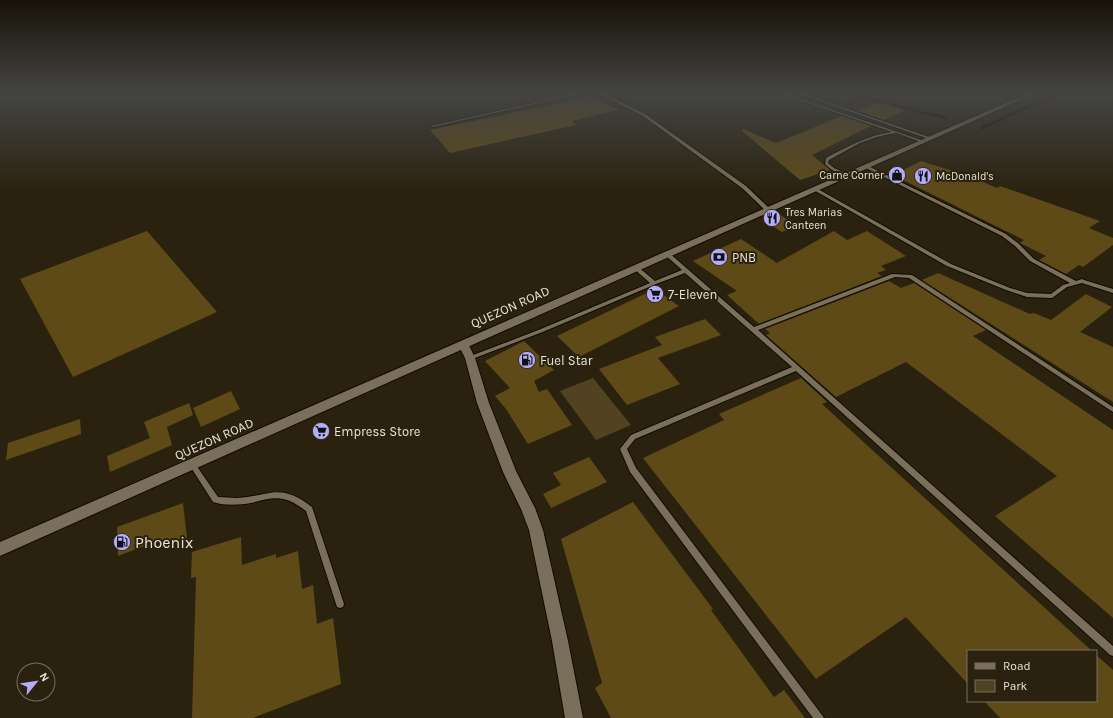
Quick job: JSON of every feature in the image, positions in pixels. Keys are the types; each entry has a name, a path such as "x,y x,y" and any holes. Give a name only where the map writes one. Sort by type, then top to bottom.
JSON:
{"main road":[{"name":"QUEZON ROAD","path":"0,549 635,267 957,127"},
{"path":"464,344 470,358 483,403 510,472 528,508 536,530 560,641 574,718"}],"lane":[{"path":"660,127 744,187 768,210"},
{"path":"879,127 926,140"},
{"path":"890,127 926,140"},
{"path":"846,174 833,169 826,163 827,159 858,142 883,133 898,133"},
{"path":"865,166 1004,235 1018,245 1032,260 1075,283"},
{"path":"814,189 949,265 1008,289 1027,295 1052,296 1065,286 1082,281 1113,291"},
{"path":"666,254 797,368 1113,652"},
{"path":"635,267 654,283"},
{"path":"470,358 543,330 685,271"},
{"path":"753,330 894,275 901,274 910,276 1113,410"},
{"path":"797,368 633,437 623,449 633,470 819,718"},
{"path":"192,464 216,500 238,501 265,495 285,494 299,500 309,509 340,604"}],"green space":[{"path":"593,378 631,425 596,440 560,391"}],"building":[{"path":"447,127 569,127 450,153 430,130"},
{"path":"816,127 870,127 812,155 830,170 800,180 742,131 743,129 776,143"},
{"path":"921,161 969,176 997,188 1000,186 1100,221 1089,228 1113,238 1113,245 1083,267 1079,265 1066,274 1039,260 1046,256 1020,243 1024,240 893,175"},
{"path":"779,214 797,226 782,232 763,220"},
{"path":"147,231 217,312 73,377 20,279"},
{"path":"834,231 847,240 867,231 906,256 881,266 886,270 877,273 882,276 759,324 727,295 737,291 693,261 741,239 777,263"},
{"path":"938,273 1030,314 1034,313 1051,320 1086,294 1112,307 1080,332 1113,347 1113,402 922,280"},
{"path":"889,281 901,288 914,283 986,330 973,336 1113,430 1113,618 995,516 1057,476 906,362 836,397 766,335 770,333 765,329"},
{"path":"655,289 679,306 579,357 557,336"},
{"path":"705,319 721,335 658,358 680,384 627,405 599,369 662,345 655,337"},
{"path":"524,341 554,370 534,381 539,392 547,389 572,425 528,444 506,409 495,396 510,388 485,361"},
{"path":"801,378 827,402 822,404 1091,650 967,650 967,683 906,617 816,679 643,458 724,420 719,414"},
{"path":"231,391 240,409 201,427 193,408"},
{"path":"189,403 193,415 167,427 172,445 110,472 107,456 150,438 144,422"},
{"path":"80,419 81,434 6,460 8,443"},
{"path":"589,457 607,482 551,508 543,494 561,485 553,473"},
{"path":"633,502 713,609 711,610 774,697 784,690 805,718 611,718 595,688 602,683 561,539"},
{"path":"183,503 187,538 160,548 160,540 118,556 117,527"},
{"path":"241,537 242,565 276,554 276,558 298,551 302,589 313,585 317,624 333,618 341,684 253,718 192,718 196,577 191,578 192,552"},
{"path":"1097,656 1113,670 1113,718 1000,718 985,702 1097,702"}],"place":[{"name":"Carne Corner","path":"897,175"},
{"name":"McDonald's","path":"923,176"},
{"name":"Tres Marias Canteen","path":"772,218"},
{"name":"PNB","path":"719,257"},
{"name":"7-Eleven","path":"655,294"},
{"name":"Fuel Star","path":"527,360"},
{"name":"Empress Store","path":"321,431"},
{"name":"Phoenix","path":"122,542"}]}
